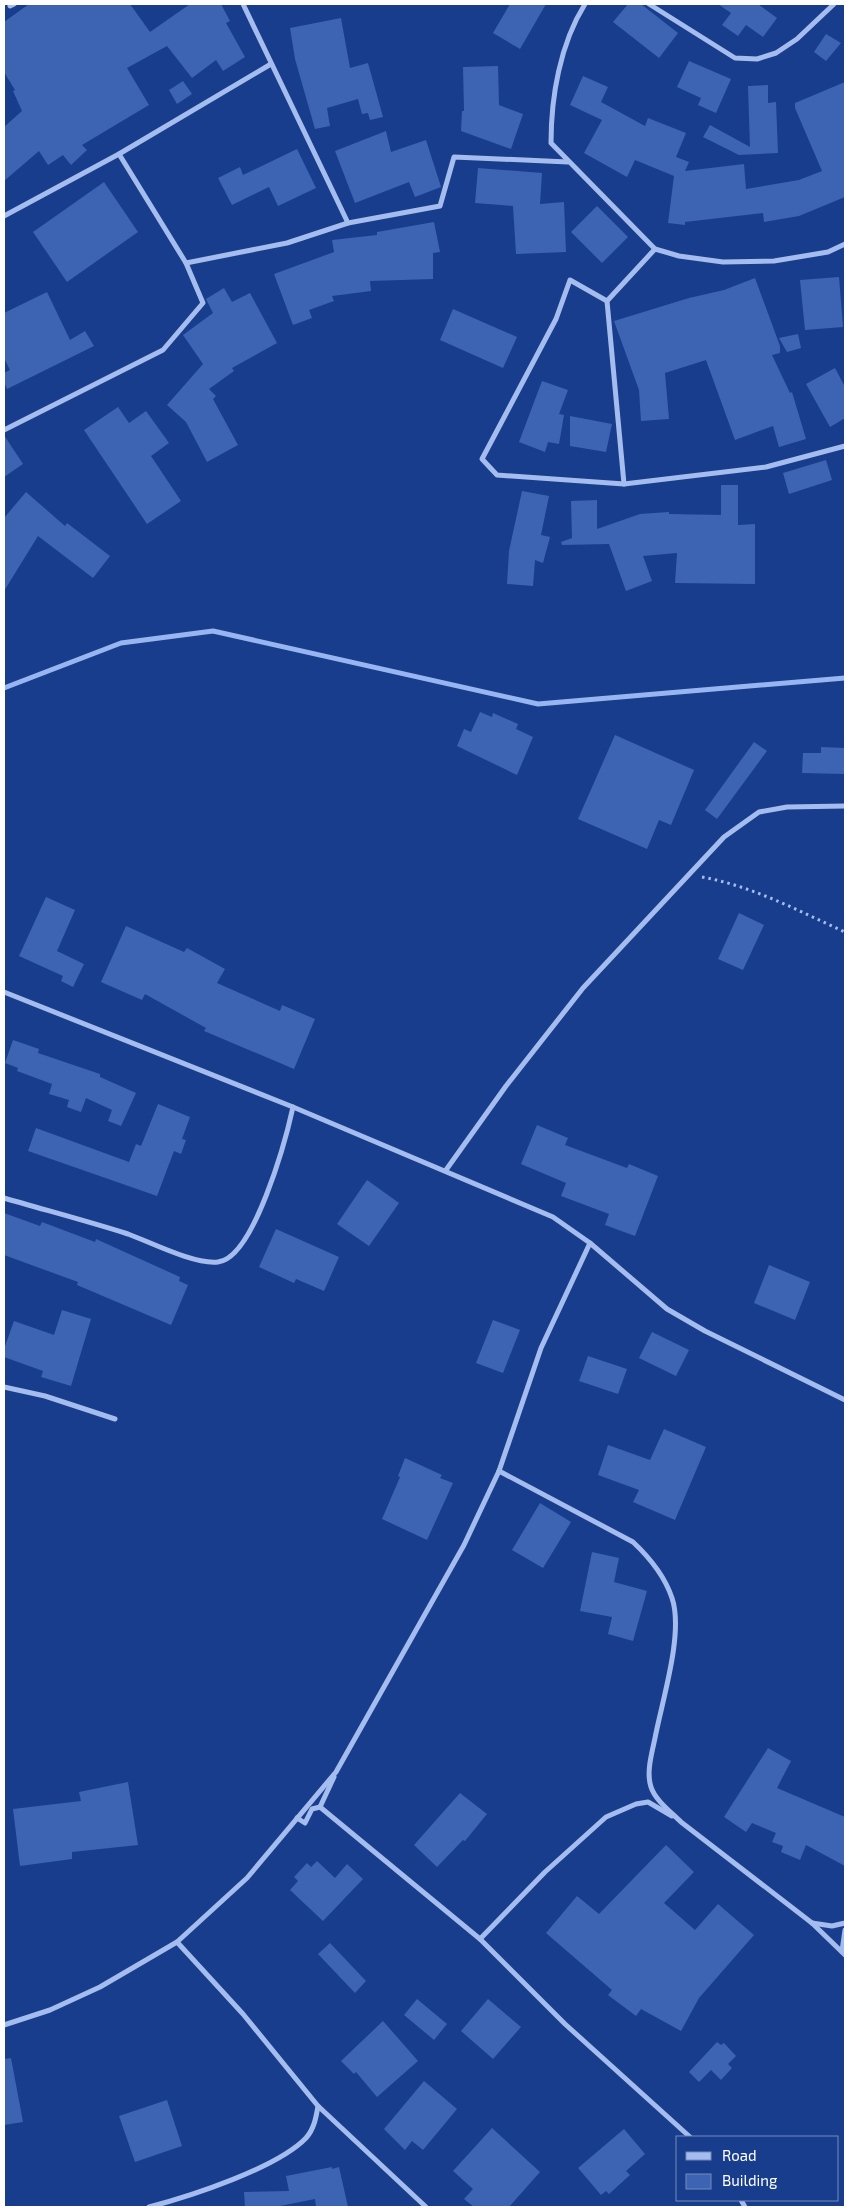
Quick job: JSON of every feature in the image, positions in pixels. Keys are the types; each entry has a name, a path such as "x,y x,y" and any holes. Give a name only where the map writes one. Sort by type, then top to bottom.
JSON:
{"street":[{"path":"243,4 348,223"},
{"path":"585,4 577,17 560,67 551,112 552,143 568,162 655,249 679,256 723,262 774,261 828,252 845,244"},
{"path":"649,4 735,58 757,59 776,53 797,39 834,4"},
{"path":"4,216 119,154 272,64"},
{"path":"4,430 163,350 203,303 186,263 119,154"},
{"path":"186,263 287,243 348,223 440,206 454,157 568,162"},
{"path":"624,484 607,301 655,249"},
{"path":"607,301 570,280 556,319 482,459 497,475 624,484 766,467 845,446"},
{"path":"446,1170 506,1086 584,988 724,837 759,812 787,807 845,806"},
{"path":"4,992 293,1107 446,1170 553,1217 590,1243 667,1309 705,1332 845,1400"},
{"path":"4,1198 129,1235 192,1258 218,1263 235,1253 249,1234 285,1146 293,1107"},
{"path":"320,1807 336,1772 464,1546 499,1471 542,1348 590,1243"},
{"path":"4,1387 45,1396 114,1419"},
{"path":"499,1471 633,1542 645,1554 667,1587 674,1610 674,1643 649,1765 651,1788 667,1809 681,1822 812,1923 844,1953"},
{"path":"4,2025 50,2010 100,1987 177,1942 247,1878 336,1772"},
{"path":"480,1939 546,1872 606,1817 636,1804 648,1802 681,1822"},
{"path":"297,1818 305,1823 312,1809 320,1807"},
{"path":"320,1807 480,1939 565,2024 689,2136"},
{"path":"812,1923 832,1926 845,1924"},
{"path":"844,1953 845,1930"},
{"path":"177,1942 197,1961 243,2014 318,2106 426,2207"},
{"path":"149,2207 185,2198 270,2162 295,2147 307,2136 316,2122 318,2106"}],"path":[{"path":"689,875 723,881 845,932"}],"building":[{"path":"29,4 130,4 150,32 190,4 221,4 230,21 226,23 245,57 223,71 216,60 192,78 167,46 127,68 149,105 82,145 87,150 71,165 63,155 48,165 39,151 4,181 4,127 22,111 13,91 15,90 4,72 4,22"},
{"path":"510,4 546,4 520,49 493,33"},
{"path":"628,4 641,4 678,33 659,58 613,22"},
{"path":"718,4 758,4 777,18 763,37 746,25 738,36 722,25 731,13"},
{"path":"341,18 350,68 368,63 383,117 370,120 368,113 362,114 358,99 327,108 330,126 315,129 295,59 290,28"},
{"path":"826,34 841,43 826,61 814,52"},
{"path":"689,61 731,79 716,113 698,105 701,98 677,87"},
{"path":"498,66 499,105 523,114 511,149 461,131 462,111 464,111 463,67"},
{"path":"583,76 608,87 601,102 645,126 648,118 686,133 676,157 689,162 685,171 744,164 746,189 799,180 822,171 795,108 795,103 845,82 845,197 799,216 764,222 763,213 685,222 685,225 668,223 674,176 635,160 627,177 584,153 602,120 570,105"},
{"path":"183,81 192,94 177,104 169,90"},
{"path":"768,85 768,103 776,102 778,153 739,155 703,137 710,125 750,147 748,86"},
{"path":"386,131 391,152 426,140 441,187 415,197 409,182 355,203 335,151"},
{"path":"297,149 316,188 278,206 269,187 232,205 218,178 240,167 243,175"},
{"path":"478,168 542,173 540,204 564,202 566,252 516,254 513,206 475,203"},
{"path":"104,182 138,232 67,282 33,232"},
{"path":"597,206 628,237 602,263 571,232"},
{"path":"434,222 440,252 433,253 433,279 370,281 371,291 332,296 334,301 309,310 312,318 293,325 274,274 334,252 332,240 377,235 377,232"},
{"path":"839,277 843,327 805,330 800,280"},
{"path":"755,278 780,346 780,353 772,355 790,393 792,392 806,439 779,447 773,426 735,440 706,360 665,373 669,419 641,421 639,390 614,321 689,298 724,290"},
{"path":"224,288 232,302 250,293 277,343 232,368 234,371 209,389 216,396 213,399 238,445 207,462 186,422 167,405 203,364 183,335 213,313 206,299"},
{"path":"47,292 70,340 85,331 94,346 7,389 4,382 4,373 10,370 4,358 4,313"},
{"path":"453,309 517,337 503,368 440,340"},
{"path":"798,334 801,348 787,352 779,338"},
{"path":"835,368 845,387 845,418 830,427 806,384"},
{"path":"542,381 568,390 559,414 564,415 559,444 548,442 545,452 519,442"},
{"path":"118,407 129,423 146,411 169,443 151,456 181,501 147,524 84,430"},
{"path":"570,416 612,424 606,452 570,446"},
{"path":"4,435 23,464 4,477"},
{"path":"826,460 832,480 789,494 783,473"},
{"path":"721,485 738,485 738,525 755,524 755,584 675,583 677,553 643,556 652,581 626,591 609,544 562,545 561,542 572,538 571,501 597,500 597,529 640,514 669,512 669,514 721,515"},
{"path":"522,491 549,496 541,535 550,537 543,563 535,560 533,586 507,584 509,551"},
{"path":"26,492 65,526 67,523 110,556 93,578 38,536 4,591 4,518"},
{"path":"480,712 492,717 493,713 518,724 516,729 533,737 517,775 457,746 464,729 471,732"},
{"path":"615,735 694,770 671,825 659,820 647,849 578,819"},
{"path":"754,742 767,751 717,819 705,810"},
{"path":"821,747 845,748 845,774 802,773 803,753 821,753"},
{"path":"46,897 75,910 57,951 84,964 73,987 61,981 63,976 19,956"},
{"path":"739,913 764,925 743,970 718,959"},
{"path":"126,926 184,952 187,948 225,969 217,983 280,1011 282,1005 315,1019 294,1069 204,1031 206,1028 145,994 142,1000 101,982"},
{"path":"13,1040 39,1049 38,1053 100,1074 100,1077 136,1093 121,1126 108,1121 112,1110 86,1098 81,1112 67,1107 69,1100 49,1094 52,1084 17,1071 18,1068 5,1063"},
{"path":"158,1104 190,1117 182,1139 186,1140 181,1154 174,1151 157,1196 28,1151 36,1128 129,1162 136,1144 141,1146"},
{"path":"537,1125 568,1138 565,1145 627,1168 629,1164 658,1176 635,1236 605,1225 609,1214 561,1196 566,1183 521,1164"},
{"path":"367,1180 399,1203 369,1246 337,1224"},
{"path":"4,1213 40,1226 42,1222 95,1242 96,1239 180,1277 179,1281 188,1285 171,1325 77,1285 78,1282 4,1255"},
{"path":"276,1229 339,1257 324,1291 296,1279 294,1283 259,1267"},
{"path":"769,1265 810,1282 795,1320 754,1303"},
{"path":"62,1310 91,1319 71,1386 41,1377 43,1371 4,1357 4,1349 14,1321 54,1335"},
{"path":"493,1320 520,1330 503,1373 476,1363"},
{"path":"652,1332 689,1350 676,1376 639,1358"},
{"path":"588,1356 627,1369 618,1394 579,1381"},
{"path":"664,1429 706,1447 675,1520 633,1502 639,1490 598,1475 608,1445 650,1460"},
{"path":"405,1458 442,1475 440,1478 453,1483 427,1540 382,1519 400,1477 398,1476"},
{"path":"540,1503 571,1522 543,1568 512,1550"},
{"path":"592,1552 619,1558 614,1582 647,1591 633,1641 608,1634 612,1617 580,1611"},
{"path":"768,1748 791,1761 777,1788 845,1817 845,1866 806,1845 800,1860 781,1852 783,1846 772,1842 776,1833 752,1823 746,1832 724,1817"},
{"path":"128,1782 138,1845 72,1852 72,1859 20,1866 13,1809 81,1801 79,1792"},
{"path":"460,1793 487,1814 465,1841 463,1840 437,1867 414,1845"},
{"path":"666,1845 694,1872 664,1903 695,1930 718,1904 754,1935 699,1998 681,2031 641,2009 636,2016 608,1995 612,1990 546,1933 577,1896 599,1914"},
{"path":"317,1861 335,1878 347,1864 363,1879 323,1921 290,1890 298,1881 294,1877 307,1863 311,1867"},
{"path":"330,1943 366,1981 355,1993 318,1954"},
{"path":"417,1999 447,2024 434,2040 404,2015"},
{"path":"488,1999 521,2027 493,2059 461,2031"},
{"path":"383,2021 418,2061 377,2097 356,2072 354,2074 341,2061"},
{"path":"717,2042 721,2045 724,2043 736,2056 728,2064 732,2068 721,2080 711,2070 699,2082 689,2072"},
{"path":"11,2058 23,2122 4,2125 4,2059"},
{"path":"424,2081 457,2109 423,2150 412,2141 405,2150 384,2129"},
{"path":"167,2100 182,2146 135,2162 119,2116"},
{"path":"492,2128 540,2172 509,2207 474,2207 464,2199 473,2189 453,2171"},
{"path":"624,2129 645,2154 626,2171 630,2175 609,2194 606,2191 601,2195 578,2168"},
{"path":"332,2167 332,2169 339,2167 348,2207 316,2207 315,2199 275,2207 245,2207 244,2192 289,2191 286,2176"}],"waterway":[{"path":"4,688 121,643 213,631 538,704 845,678"}]}
